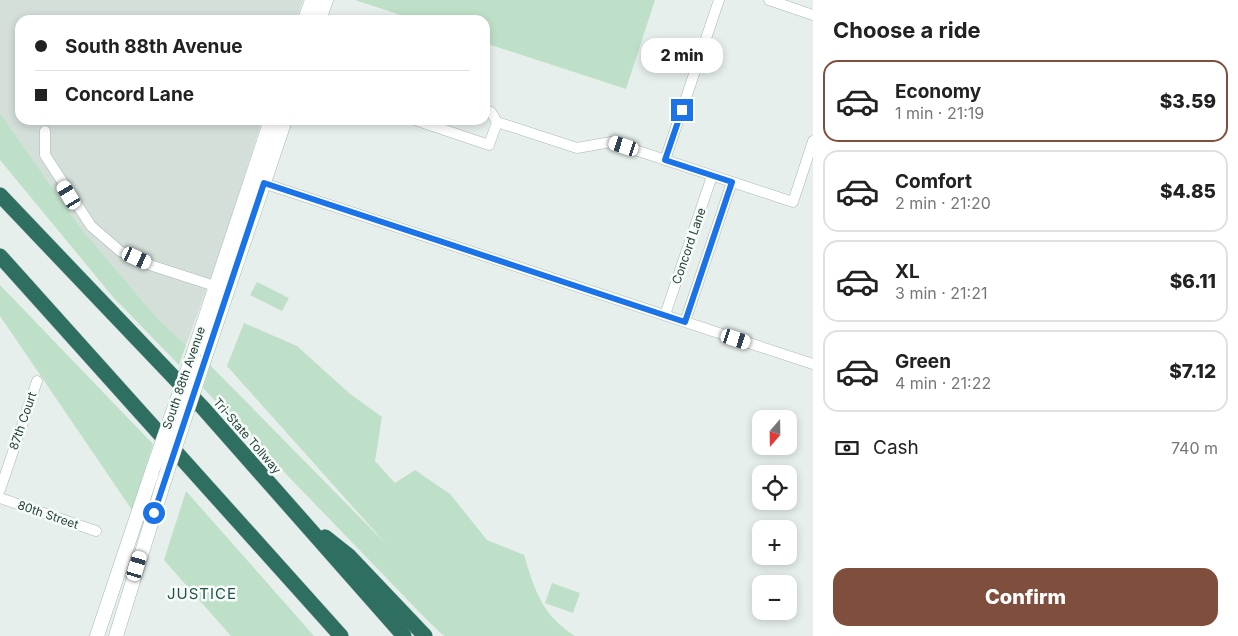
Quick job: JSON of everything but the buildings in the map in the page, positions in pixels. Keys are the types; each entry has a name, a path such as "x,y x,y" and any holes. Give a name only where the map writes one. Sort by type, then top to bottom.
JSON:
{"highway":[{"name":"Tri-State Tollway","path":"0,195 203,408 404,636"},
{"path":"0,256 341,636"},
{"path":"298,517 349,556 425,636"}],"street":[{"path":"307,15 312,0"},
{"path":"321,15 326,0"},
{"path":"665,160 719,0"},
{"path":"769,0 813,15"},
{"path":"490,112 497,122 577,148 610,142 793,202 813,141"},
{"path":"430,125 489,145 497,122"},
{"name":"South 88th Avenue","path":"258,181 270,125"},
{"name":"South 88th Avenue","path":"116,636 164,478 203,363 222,289 258,181 283,125"},
{"path":"45,131 44,155 91,226 120,251 153,266 222,289"},
{"name":"Concord Lane","path":"665,315 712,176"},
{"path":"258,181 813,364"},
{"name":"Concord Lane","path":"685,322 732,182"},
{"name":"South 88th Avenue","path":"97,636 194,352 222,289"},
{"name":"87th Court","path":"0,490 37,381"},
{"name":"80th Street","path":"0,498 96,531"}],"shaded area":[{"path":"0,0 303,0 298,15 15,15 15,125 260,125 222,247 186,345 158,319 80,227 0,113"}],"green space":[{"path":"355,0 655,0 626,89 490,45 490,15 401,15"},
{"path":"0,113 80,227 158,319 186,345 179,365 113,297 0,160"},
{"path":"257,282 289,298 282,311 250,295"},
{"path":"0,285 153,444 132,510 0,316"},
{"path":"244,323 297,346 349,393 382,417 375,461 395,483 415,470 450,494 487,540 524,555 536,591 547,611 575,636 444,636 427,620 203,388 210,365 387,545 227,366"},
{"path":"186,491 314,636 231,636 164,560"},
{"path":"552,583 580,593 573,613 545,603"}],"district":[{"name":"JUSTICE","path":"202,594"}],"route":[{"path":"154,513 164,478 264,183 685,322 732,182 665,160 682,110"}]}
